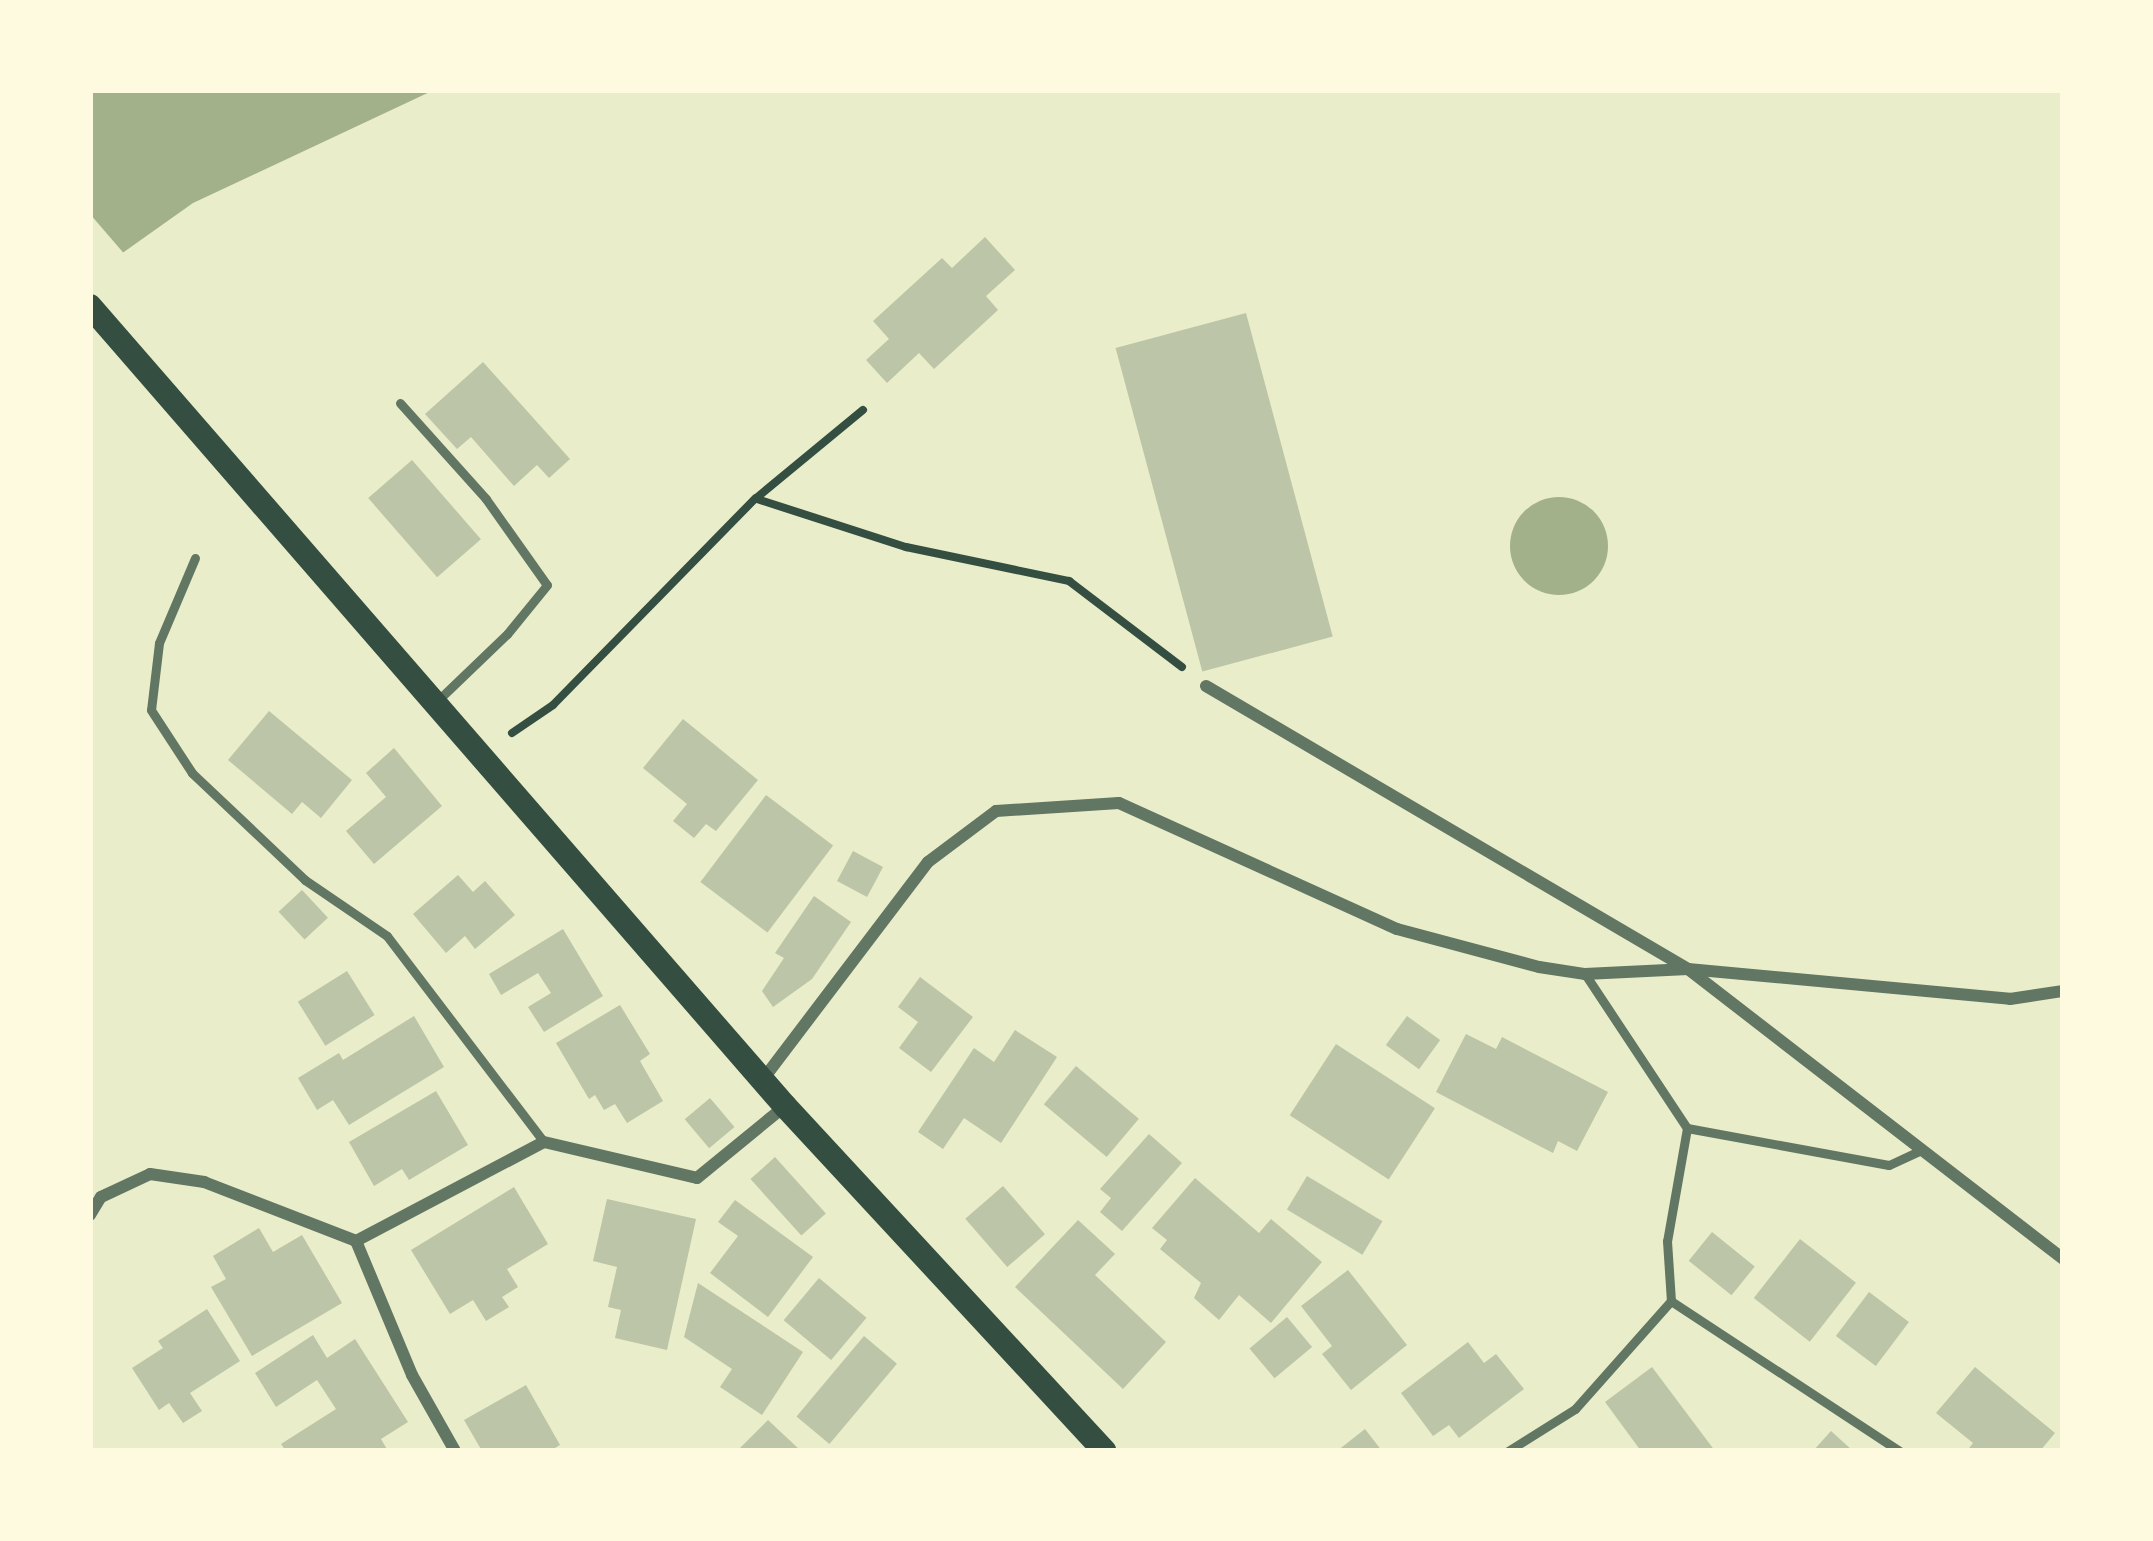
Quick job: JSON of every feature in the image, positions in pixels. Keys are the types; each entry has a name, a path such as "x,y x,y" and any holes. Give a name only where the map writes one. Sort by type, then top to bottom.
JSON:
{"main road":[{"path":"90,306 784,1106 1104,1451"}],"street":[{"path":"1207,686 1688,969 2063,1259"},
{"path":"764,1078 928,862 996,812 1119,803 1397,929 1585,974 1688,969 2010,999 2063,991"},
{"path":"356,1241 544,1142 697,1178 784,1106"},
{"path":"90,1215 100,1197 150,1174 204,1182 356,1241 412,1375 455,1451"}],"lane":[{"path":"400,403 486,499 547,585 507,634 435,703"},
{"path":"195,558 159,643 152,710 192,773 305,880 387,936 544,1142"},
{"path":"1508,1451 1575,1409 1671,1301 1667,1241 1688,1128 1585,974"},
{"path":"1688,1128 1889,1165 1918,1151"},
{"path":"1671,1301 1899,1451"}],"path":[{"path":"480,755 553,705 755,499 863,410"},
{"path":"755,499 906,548 1070,581 1207,686"}],"shaded area":[{"path":"90,90 434,90 193,203 90,276"},
{"path":"1559,497 1594,511 1608,546 1594,581 1559,595 1524,581 1510,546 1524,511"}],"pier":[{"path":"90,214 127,257 90,282"}],"building":[{"path":"985,237 1015,270 986,296 998,310 934,369 919,353 887,383 866,360 889,339 873,321 942,258 952,268"},
{"path":"1246,313 1333,637 1202,672 1116,348"},
{"path":"483,362 570,459 549,478 537,465 514,486 471,437 457,449 425,414"},
{"path":"412,460 481,539 437,577 368,498"},
{"path":"269,711 352,780 321,818 302,802 292,814 228,760"},
{"path":"683,719 758,780 716,831 706,824 694,838 673,821 687,804 643,768"},
{"path":"394,748 442,806 374,864 346,831 386,797 366,773"},
{"path":"766,795 833,846 767,933 700,882"},
{"path":"853,851 883,867 867,897 837,881"},
{"path":"458,875 473,892 485,881 515,915 475,949 465,936 446,953 413,914"},
{"path":"302,890 328,918 305,940 279,912"},
{"path":"814,896 851,922 812,979 773,1007 762,991 784,958 775,953"},
{"path":"563,929 603,996 544,1032 528,1007 551,993 538,973 501,995 489,974"},
{"path":"347,971 375,1015 325,1046 298,1002"},
{"path":"920,977 973,1017 931,1072 899,1048 918,1022 898,1007"},
{"path":"620,1005 650,1054 640,1061 663,1101 627,1123 615,1104 604,1110 595,1095 589,1099 556,1043"},
{"path":"414,1016 444,1067 349,1125 333,1100 317,1110 298,1078 339,1053 343,1060"},
{"path":"1407,1016 1440,1040 1419,1069 1386,1045"},
{"path":"1015,1030 1057,1057 1001,1143 964,1118 943,1149 918,1132 974,1048 994,1062"},
{"path":"1466,1034 1496,1049 1502,1037 1608,1092 1577,1151 1558,1141 1553,1153 1436,1092"},
{"path":"1336,1044 1435,1108 1389,1180 1290,1115"},
{"path":"1076,1066 1139,1119 1107,1157 1044,1104"},
{"path":"436,1091 468,1145 409,1180 402,1169 374,1186 349,1142"},
{"path":"710,1098 734,1127 709,1148 685,1119"},
{"path":"1149,1134 1182,1163 1122,1231 1100,1212 1111,1198 1100,1189"},
{"path":"775,1157 826,1213 801,1236 750,1179"},
{"path":"1307,1176 1382,1221 1362,1255 1287,1209"},
{"path":"1195,1178 1259,1233 1271,1219 1322,1262 1271,1323 1239,1295 1219,1320 1194,1298 1201,1283 1160,1249 1167,1240 1152,1228"},
{"path":"1003,1186 1045,1234 1007,1267 965,1219"},
{"path":"514,1187 548,1244 507,1269 518,1287 502,1297 509,1307 486,1321 473,1300 450,1314 411,1250"},
{"path":"607,1199 696,1219 667,1350 615,1338 621,1310 608,1307 617,1267 593,1261"},
{"path":"735,1200 813,1257 768,1317 710,1273 738,1236 718,1222"},
{"path":"1078,1220 1115,1254 1095,1275 1166,1342 1123,1389 1015,1287"},
{"path":"259,1228 273,1252 302,1235 342,1303 252,1356 211,1287 226,1279 213,1256"},
{"path":"1712,1232 1755,1267 1731,1295 1689,1261"},
{"path":"1800,1239 1856,1283 1810,1342 1754,1298"},
{"path":"1348,1270 1407,1345 1351,1390 1322,1354 1332,1346 1301,1306"},
{"path":"819,1278 866,1318 831,1360 784,1320"},
{"path":"698,1283 803,1352 762,1415 720,1387 732,1369 684,1337"},
{"path":"1869,1292 1909,1322 1876,1366 1836,1336"},
{"path":"207,1309 240,1361 190,1393 202,1411 183,1423 169,1403 159,1410 132,1368 163,1348 158,1341"},
{"path":"1287,1317 1312,1347 1275,1378 1249,1348"},
{"path":"313,1335 327,1358 355,1339 408,1422 381,1439 388,1451 286,1451 281,1444 336,1409 317,1380 276,1407 255,1373"},
{"path":"864,1336 897,1364 829,1444 797,1416"},
{"path":"1468,1342 1484,1363 1496,1354 1524,1389 1459,1438 1449,1425 1433,1436 1401,1393"},
{"path":"1652,1367 1715,1451 1641,1451 1605,1402"},
{"path":"1975,1367 2055,1433 2040,1451 1967,1451 1973,1443 1936,1413"},
{"path":"526,1385 560,1445 550,1451 482,1451 464,1420"},
{"path":"768,1420 801,1451 737,1451"},
{"path":"1365,1429 1382,1451 1337,1451"},
{"path":"1831,1431 1853,1451 1813,1451"}]}
